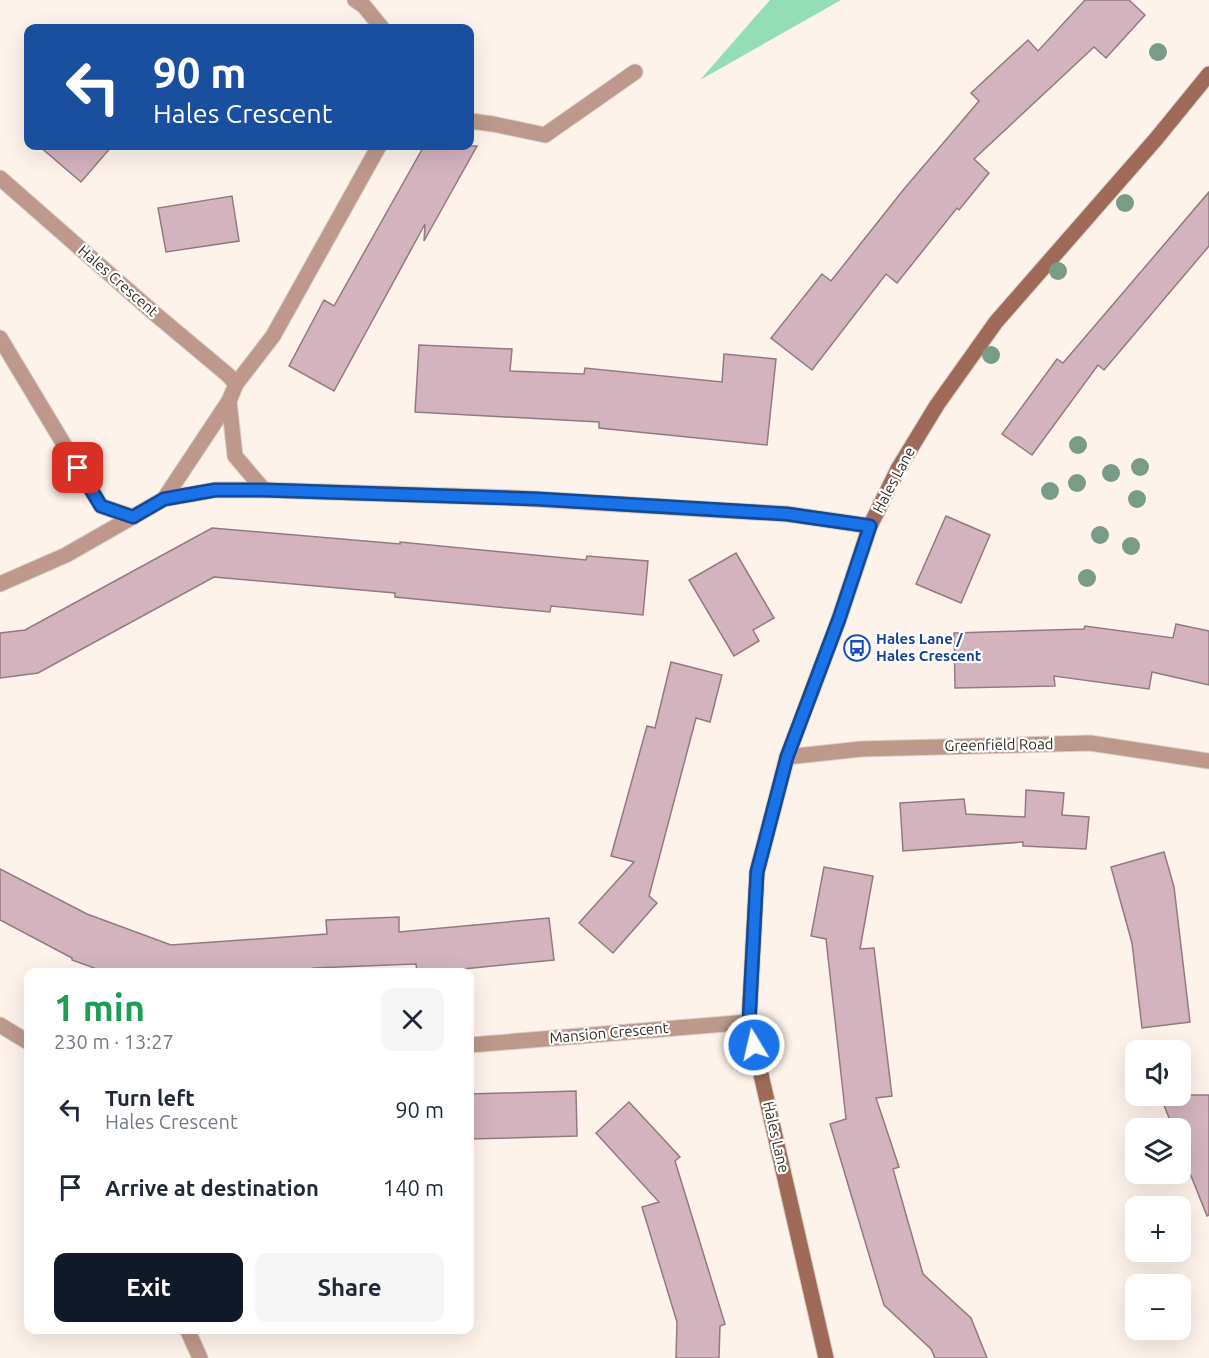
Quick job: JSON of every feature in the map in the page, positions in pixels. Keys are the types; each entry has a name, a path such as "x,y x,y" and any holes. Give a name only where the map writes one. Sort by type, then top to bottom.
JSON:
{"street":[{"path":"355,0 364,6 379,24"},
{"path":"474,122 545,135 635,72"},
{"name":"Hales Lane","path":"826,1358 749,1022 757,872 787,757 839,619 870,526 898,469 937,405 996,322 1156,139 1209,74"},
{"path":"164,499 229,401 236,384 273,336 377,150"},
{"name":"Hales Crescent","path":"0,178 236,384"},
{"path":"0,338 101,506 133,517"},
{"path":"229,401 235,456 264,490"},
{"path":"0,584 66,555 164,499 215,490 516,498 787,514 870,526"},
{"name":"Greenfield Road","path":"787,757 861,749 1089,743 1209,761"},
{"name":"Mansion Crescent","path":"474,1045 749,1022"},
{"path":"0,1025 24,1040"},
{"path":"189,1334 200,1358"}],"green space":[{"path":"770,0 841,0 700,80"}],"building":[{"path":"1085,0 1129,0 1145,15 1106,58 1094,47 974,159 989,173 959,210 957,208 897,283 886,274 812,370 771,338 822,274 831,281 904,189 979,101 971,93 1028,40 1038,51"},
{"path":"474,146 477,146 424,241 425,224 334,391 289,366 324,300 334,306 422,150 474,150"},
{"path":"44,150 109,150 81,182"},
{"path":"1209,192 1209,246 1104,370 1098,365 1032,455 1002,434 1057,359 1063,363"},
{"path":"232,196 239,241 166,252 158,208"},
{"path":"419,345 512,349 510,371 584,374 585,368 722,382 724,354 776,359 767,445 599,428 599,422 415,412"},
{"path":"946,516 990,535 961,603 916,584"},
{"path":"212,528 400,544 400,542 586,560 587,556 648,561 643,615 551,606 550,612 395,597 395,593 214,577 38,673 0,678 0,633 25,630"},
{"path":"736,553 774,618 753,630 759,641 734,656 689,580"},
{"path":"1176,624 1209,631 1209,685 1152,672 1149,689 1054,676 1055,686 955,688 954,633 1084,629 1085,626 1173,638"},
{"path":"671,662 722,675 710,722 696,718 649,896 657,903 613,953 579,923 634,862 611,856 647,726 655,728"},
{"path":"1026,790 1064,793 1062,815 1089,817 1086,849 1023,846 1023,842 903,851 900,803 964,799 966,814 1025,817"},
{"path":"1164,852 1174,887 1190,1022 1142,1028 1132,943 1111,867"},
{"path":"824,867 873,876 860,949 874,948 892,1096 876,1098 899,1167 893,1169 923,1274 971,1318 987,1358 935,1358 931,1349 884,1305 830,1124 846,1119 826,939 811,936"},
{"path":"0,869 87,914 171,945 327,934 326,920 399,917 399,932 549,918 554,960 473,968 416,968 416,964 313,968 94,968 72,960 0,920"},
{"path":"576,1091 577,1136 474,1139 474,1094"},
{"path":"1191,1095 1209,1095 1209,1215 1207,1216 1191,1176 1191,1118 1169,1118 1164,1106 1191,1106"},
{"path":"629,1102 680,1157 675,1161 725,1324 720,1326 719,1358 676,1358 677,1322 642,1207 659,1202 596,1133"}],"place":[{"name":"Hales Lane / Hales Crescent","path":"857,648"}],"route":[{"path":"78,468 101,506 133,517 164,499 215,490 264,490 538,499 787,514 870,526 839,619 787,757 757,872 749,1022 754,1045"}]}
